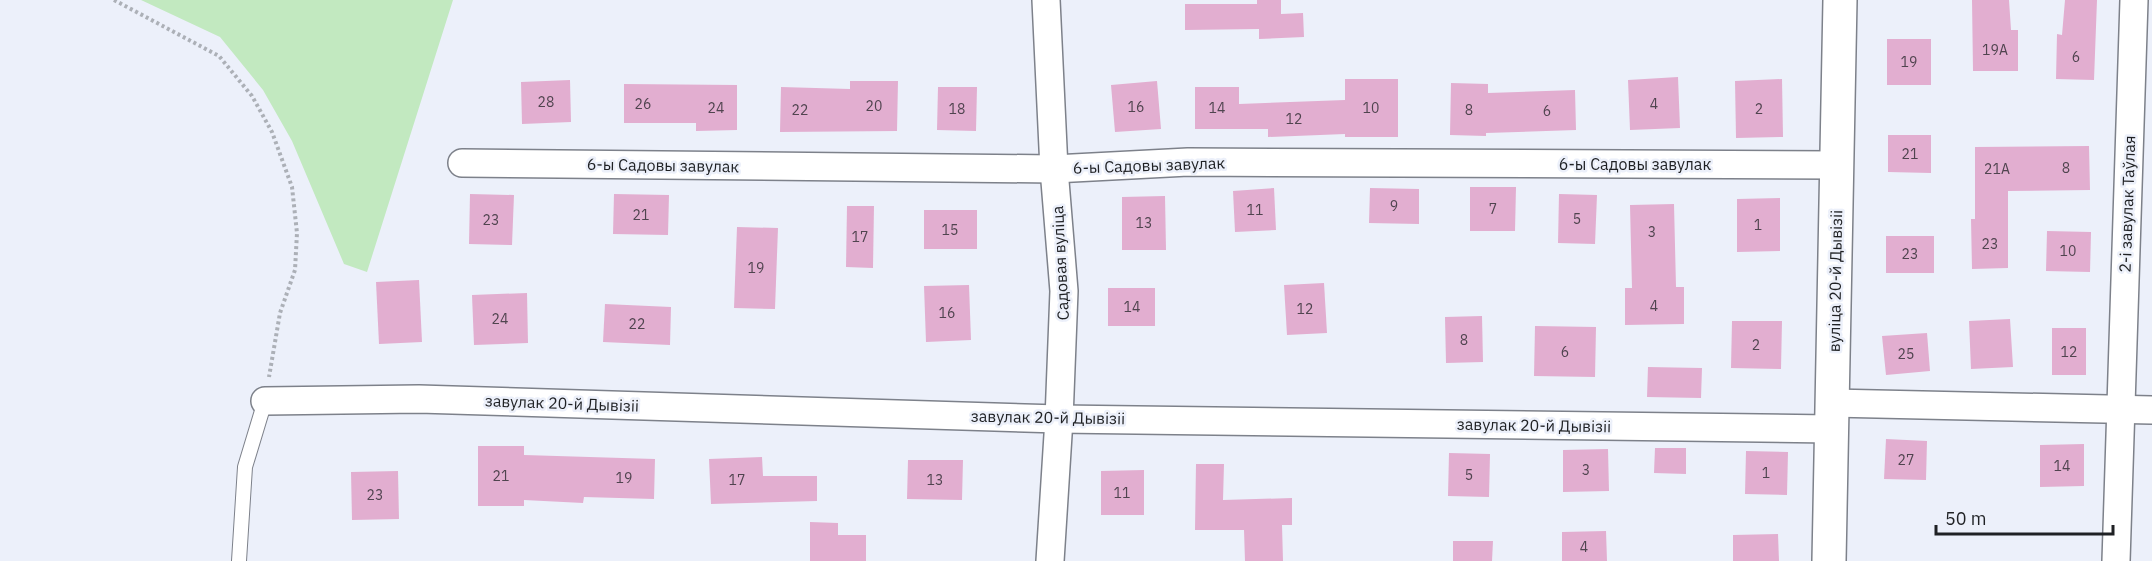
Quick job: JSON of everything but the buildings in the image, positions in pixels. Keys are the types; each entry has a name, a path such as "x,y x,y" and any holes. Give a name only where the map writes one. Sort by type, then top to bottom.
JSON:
{"street":[{"name":"Садовая вуліца","path":"1046,0 1054,170 1064,291 1050,561"},
{"name":"вуліца 20-й Дывізіі","path":"1830,561 1840,0"},
{"name":"2-і завулак Таўлая","path":"2116,561 2120,409 2141,95 2134,0"},
{"name":"6-ы Садовы завулак","path":"462,163 1054,170 1188,162 1837,165"},
{"name":"завулак 20-й Дывізіі","path":"265,401 419,399 1059,418 1832,416"},
{"path":"1832,416 2152,410"}],"lane":[{"path":"239,561 244,467 265,401"}],"path":[{"path":"114,0 219,56 252,96 272,132 292,188 297,232 295,270 280,314 265,401"}],"green space":[{"path":"141,0 453,0 367,272 344,264 292,141 263,90 220,37"}]}
